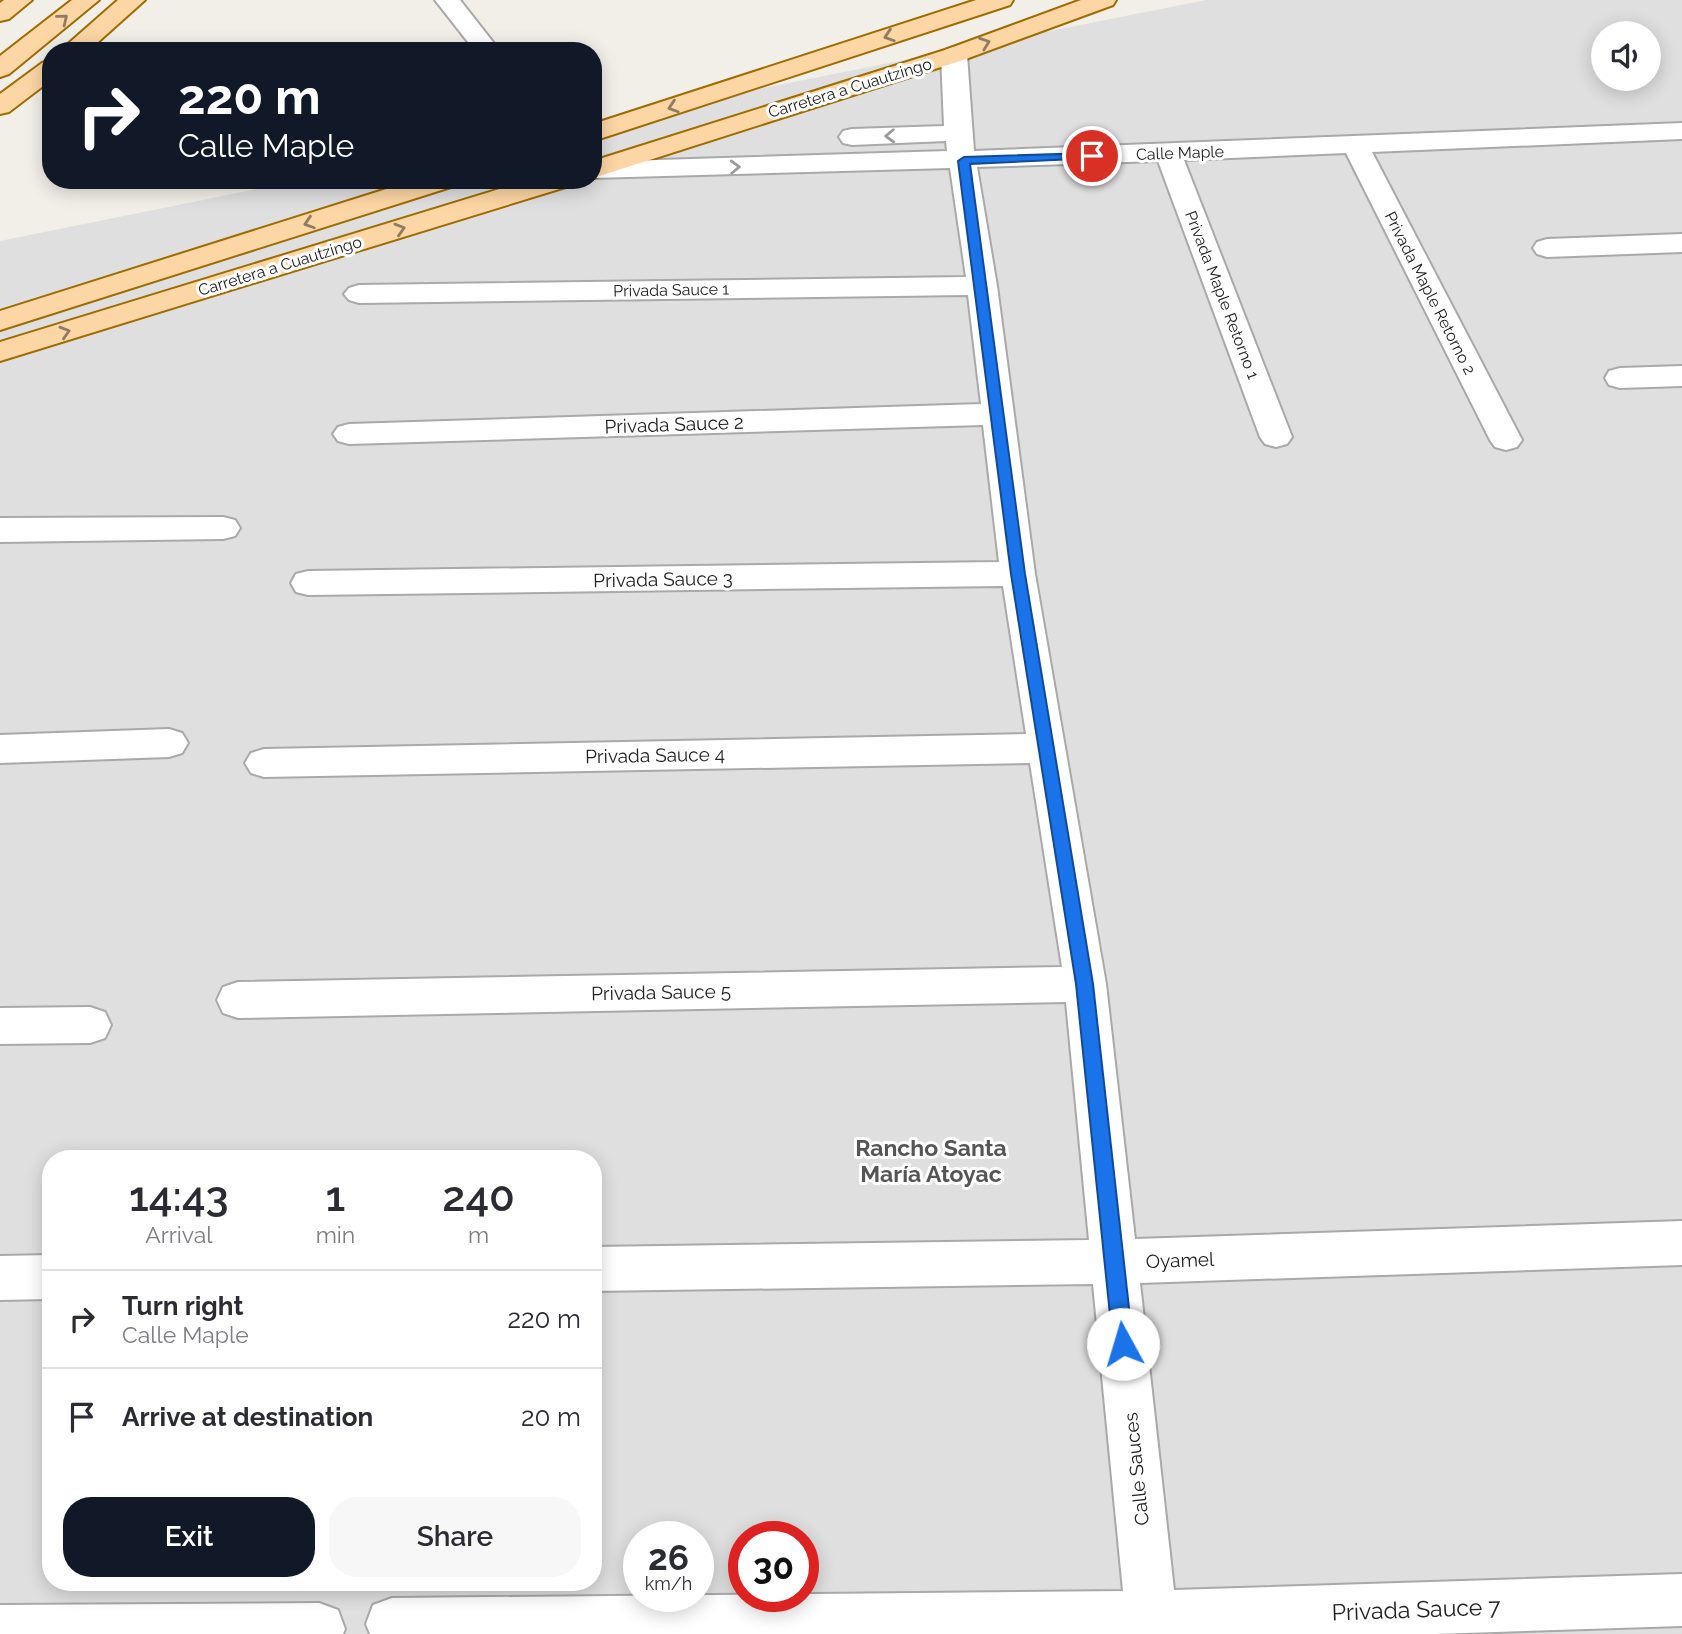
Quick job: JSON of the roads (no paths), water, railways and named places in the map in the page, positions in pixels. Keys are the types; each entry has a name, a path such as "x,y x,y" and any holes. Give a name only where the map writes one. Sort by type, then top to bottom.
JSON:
{"main road":[{"path":"0,14 20,0"},
{"path":"0,69 87,0"},
{"path":"83,42 133,0"},
{"name":"Carretera a Cuautzingo","path":"602,130 1001,0"},
{"name":"Carretera a Cuautzingo","path":"602,167 954,55 1090,2"},
{"path":"0,106 42,75"},
{"name":"Carretera a Cuautzingo","path":"0,321 416,189"},
{"name":"Carretera a Cuautzingo","path":"0,352 530,189"}],"street":[{"path":"447,0 481,42"},
{"name":"Calle Sauces","path":"954,55 961,147 982,286 1018,574 1085,984 1152,1626"},
{"name":"Calle Maple","path":"602,169 961,147 1168,153 1682,131"},
{"path":"667,145 961,147"},
{"name":"Privada Maple Retorno 2","path":"1355,145 1506,440"},
{"name":"Privada Maple Retorno 1","path":"1168,153 1276,438"},
{"path":"1547,247 1682,243"},
{"name":"Privada Sauce 1","path":"359,294 982,286"},
{"path":"1620,378 1682,376"},
{"name":"Privada Sauce 2","path":"349,434 999,414"},
{"path":"0,530 223,528"},
{"name":"Privada Sauce 3","path":"307,583 1018,574"},
{"path":"0,749 169,743"},
{"name":"Privada Sauce 4","path":"264,763 1047,748"},
{"name":"Privada Sauce 5","path":"238,1000 1085,984"},
{"path":"0,1026 90,1025"},
{"name":"Oyamel","path":"602,1269 1115,1262 1682,1243"},
{"path":"0,1278 42,1277"},
{"name":"Privada Sauce 7","path":"392,1624 1152,1626 1682,1601"},
{"path":"0,1631 319,1629"}],"district":[{"name":"Rancho Santa María Atoyac","path":"931,1160"}]}
